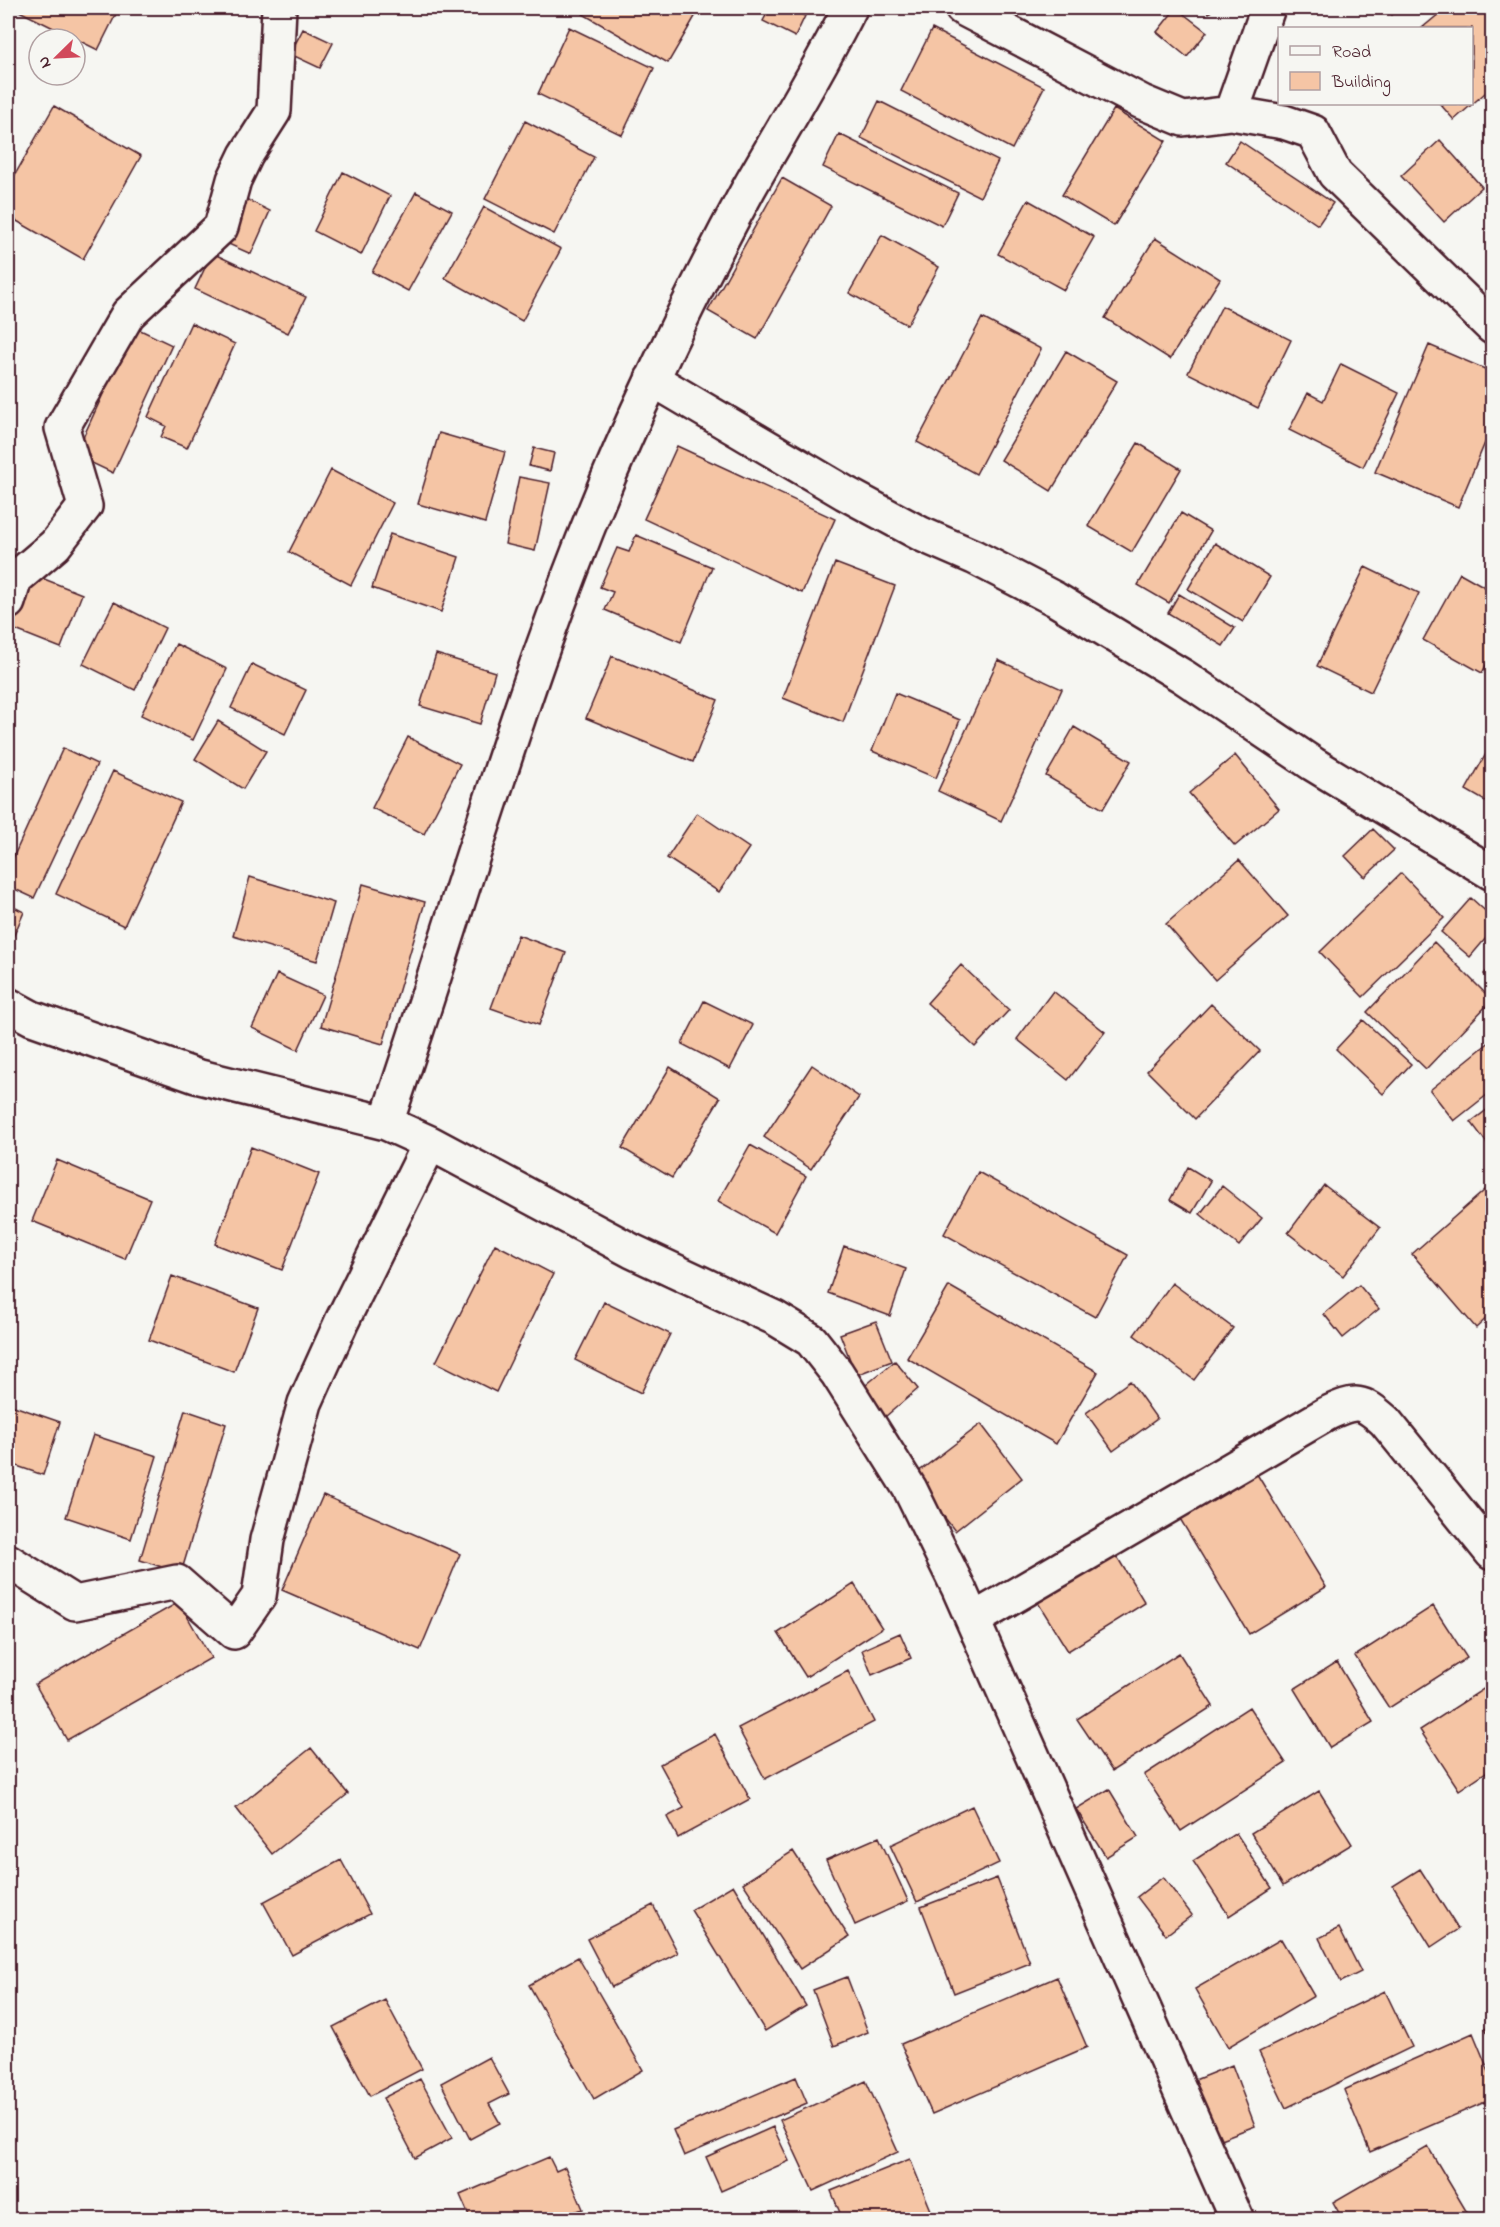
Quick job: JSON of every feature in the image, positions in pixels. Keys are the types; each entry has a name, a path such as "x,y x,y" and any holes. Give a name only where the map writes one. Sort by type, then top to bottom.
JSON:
{"street":[{"path":"8,602 15,579 55,545 85,506 62,428 128,314 220,226 234,180 246,155 274,111 279,8"},
{"path":"386,1123 430,993 509,738 570,571 652,379 748,190 822,66 850,8"},
{"path":"962,8 1142,102 1184,119 1231,113 1284,122 1313,132 1335,174 1492,327"},
{"path":"1231,113 1268,8"},
{"path":"652,379 855,498 921,534 974,556 1055,599 1184,677 1312,764 1492,873"},
{"path":"8,1005 32,1018 196,1076 386,1123 430,1143 632,1251 775,1318 811,1340 837,1372 910,1490 973,1620 1237,2220"},
{"path":"8,1561 75,1603 177,1582 234,1632 259,1596 267,1540 305,1403 342,1321 430,1143"},
{"path":"973,1620 1328,1413 1352,1402 1368,1405 1385,1421 1492,1553"}],"building":[{"path":"13,8 119,8 98,50 87,45 87,27 51,27"},
{"path":"587,8 700,8 668,63 583,14"},
{"path":"770,8 789,8 805,16 795,37 763,21"},
{"path":"1176,8 1207,32 1187,57 1157,32"},
{"path":"1202,8 1214,8 1209,13"},
{"path":"1385,8 1399,8 1392,15"},
{"path":"1446,8 1492,8 1492,87 1473,104 1473,27 1423,27"},
{"path":"569,27 654,68 622,135 538,94"},
{"path":"303,29 333,43 320,68 290,54"},
{"path":"932,29 1044,87 1012,149 901,91"},
{"path":"879,101 998,161 980,197 861,138"},
{"path":"1441,105 1471,105 1454,120"},
{"path":"54,106 141,156 83,259 8,216 8,187"},
{"path":"1114,109 1166,141 1114,226 1062,195"},
{"path":"525,121 594,157 554,234 485,199"},
{"path":"839,134 958,193 942,226 823,167"},
{"path":"1440,140 1482,187 1444,222 1401,176"},
{"path":"1240,141 1333,203 1318,225 1226,162"},
{"path":"343,172 390,196 361,255 314,231"},
{"path":"782,178 831,206 757,339 708,311"},
{"path":"416,192 452,211 408,291 372,272"},
{"path":"238,195 270,211 251,254 217,239"},
{"path":"1028,200 1094,237 1064,290 998,254"},
{"path":"484,207 561,249 522,321 445,278"},
{"path":"882,235 939,267 907,325 849,293"},
{"path":"1155,238 1220,279 1170,359 1105,318"},
{"path":"212,253 306,297 288,333 195,289"},
{"path":"1222,306 1291,340 1258,408 1188,373"},
{"path":"982,318 1041,349 976,474 917,442"},
{"path":"191,323 235,344 187,448 161,437 166,426 148,417"},
{"path":"134,327 172,345 113,473 75,455"},
{"path":"1429,345 1492,372 1492,426 1458,507 1375,472"},
{"path":"1066,351 1117,381 1051,491 1001,460"},
{"path":"1341,364 1399,393 1363,467 1289,430 1308,393 1323,401"},
{"path":"439,433 505,452 485,523 418,504"},
{"path":"1138,443 1181,469 1132,552 1088,526"},
{"path":"677,446 835,519 802,593 644,519"},
{"path":"534,448 554,453 550,471 529,466"},
{"path":"331,470 393,503 351,585 289,552"},
{"path":"519,477 550,483 535,551 505,544"},
{"path":"1181,513 1211,531 1169,603 1138,585"},
{"path":"390,534 459,557 441,612 372,588"},
{"path":"636,535 712,567 681,642 605,610 613,592 600,587 617,548 629,552"},
{"path":"1215,543 1270,577 1243,622 1188,589"},
{"path":"835,563 895,586 843,722 783,698"},
{"path":"1365,567 1419,593 1371,692 1317,666"},
{"path":"29,573 82,594 61,648 8,627"},
{"path":"1460,573 1492,591 1492,654 1482,673 1423,640"},
{"path":"1179,594 1235,628 1223,646 1168,613"},
{"path":"114,602 165,628 135,690 83,664"},
{"path":"176,644 227,669 193,740 141,715"},
{"path":"436,654 495,672 480,724 420,706"},
{"path":"612,656 718,700 693,762 586,718"},
{"path":"998,660 1062,689 1001,821 938,791"},
{"path":"252,664 306,690 285,734 231,708"},
{"path":"895,693 960,720 936,778 872,751"},
{"path":"218,721 266,751 243,789 195,759"},
{"path":"1074,727 1131,761 1103,809 1046,776"},
{"path":"408,737 460,764 424,834 372,808"},
{"path":"1492,743 1492,805 1466,790"},
{"path":"63,748 97,764 34,898 8,886 8,869"},
{"path":"1235,755 1279,809 1235,846 1189,793"},
{"path":"113,771 181,802 124,926 56,894"},
{"path":"697,813 749,848 719,892 667,858"},
{"path":"1373,829 1394,850 1365,877 1345,856"},
{"path":"1239,860 1288,916 1215,980 1166,924"},
{"path":"1401,873 1444,918 1363,997 1320,952"},
{"path":"250,877 334,903 317,961 233,936"},
{"path":"363,884 425,902 383,1044 321,1026"},
{"path":"1471,898 1492,917 1492,931 1470,957 1441,932"},
{"path":"8,904 24,912 8,949"},
{"path":"518,935 566,953 539,1025 491,1008"},
{"path":"1434,942 1492,1000 1426,1069 1367,1012"},
{"path":"961,965 1009,1010 975,1047 927,1003"},
{"path":"1492,966 1492,983 1484,974"},
{"path":"277,974 323,995 298,1050 252,1028"},
{"path":"1053,991 1105,1032 1068,1080 1017,1039"},
{"path":"704,1001 753,1025 730,1069 682,1044"},
{"path":"1211,1004 1260,1051 1195,1119 1147,1071"},
{"path":"1363,1020 1411,1064 1383,1094 1336,1049"},
{"path":"1492,1040 1492,1091 1454,1121 1430,1090"},
{"path":"812,1065 859,1097 811,1169 764,1137"},
{"path":"670,1067 720,1098 672,1178 622,1148"},
{"path":"1492,1106 1492,1150 1471,1122"},
{"path":"750,1145 806,1176 775,1233 718,1201"},
{"path":"251,1147 319,1174 282,1270 215,1244"},
{"path":"57,1160 150,1199 125,1259 32,1221"},
{"path":"1188,1167 1211,1181 1192,1213 1170,1200"},
{"path":"978,1172 1128,1255 1095,1317 944,1234"},
{"path":"1492,1184 1492,1313 1476,1328 1412,1254"},
{"path":"1324,1185 1380,1228 1343,1276 1288,1233"},
{"path":"1222,1186 1262,1218 1239,1246 1200,1214"},
{"path":"495,1244 553,1274 496,1392 436,1362"},
{"path":"844,1246 906,1269 890,1316 828,1293"},
{"path":"172,1276 258,1308 234,1372 149,1340"},
{"path":"1172,1283 1233,1328 1194,1380 1134,1335"},
{"path":"1359,1285 1379,1309 1343,1338 1324,1314"},
{"path":"949,1286 1098,1372 1056,1444 907,1358"},
{"path":"604,1302 670,1334 641,1393 575,1360"},
{"path":"876,1321 892,1361 856,1375 840,1334"},
{"path":"895,1361 918,1389 879,1422 855,1394"},
{"path":"1130,1381 1157,1419 1113,1451 1086,1413"},
{"path":"8,1404 60,1422 43,1475 8,1463"},
{"path":"185,1410 226,1424 181,1573 140,1560"},
{"path":"981,1424 1022,1478 955,1531 913,1476"},
{"path":"93,1435 157,1456 131,1539 66,1517"},
{"path":"1255,1471 1326,1587 1249,1634 1179,1517"},
{"path":"323,1495 460,1554 420,1650 282,1590"},
{"path":"1113,1550 1145,1603 1068,1651 1035,1598"},
{"path":"854,1584 882,1628 806,1677 778,1633"},
{"path":"179,1602 211,1658 67,1740 35,1684"},
{"path":"1433,1606 1467,1658 1389,1708 1355,1656"},
{"path":"900,1633 911,1658 872,1675 862,1650"},
{"path":"1179,1653 1213,1706 1112,1771 1077,1719"},
{"path":"1337,1662 1373,1722 1330,1748 1294,1689"},
{"path":"848,1671 874,1722 765,1779 738,1728"},
{"path":"1491,1684 1492,1768 1459,1790 1420,1730"},
{"path":"1249,1707 1286,1763 1181,1831 1144,1775"},
{"path":"715,1734 750,1799 678,1838 667,1817 684,1808 660,1764"},
{"path":"311,1748 348,1794 272,1854 236,1808"},
{"path":"1109,1789 1138,1837 1106,1857 1076,1809"},
{"path":"1319,1791 1352,1844 1283,1886 1251,1833"},
{"path":"972,1806 999,1863 917,1902 890,1845"},
{"path":"1236,1833 1272,1888 1229,1916 1193,1861"},
{"path":"879,1837 908,1901 855,1925 826,1860"},
{"path":"793,1851 849,1937 800,1969 743,1883"},
{"path":"341,1860 370,1914 292,1955 263,1902"},
{"path":"1420,1869 1458,1929 1431,1947 1393,1886"},
{"path":"1163,1877 1192,1915 1166,1935 1137,1897"},
{"path":"997,1878 1030,1963 954,1993 921,1907"},
{"path":"733,1885 806,2006 765,2031 691,1910"},
{"path":"653,1905 678,1953 612,1987 587,1939"},
{"path":"1339,1928 1361,1972 1341,1982 1319,1938"},
{"path":"1281,1939 1314,1996 1228,2047 1195,1989"},
{"path":"578,1957 643,2070 594,2099 529,1985"},
{"path":"847,1977 868,2032 834,2046 813,1990"},
{"path":"1057,1977 1087,2047 932,2114 901,2044"},
{"path":"1385,1991 1412,2047 1286,2108 1259,2052"},
{"path":"385,2000 422,2069 370,2096 333,2027"},
{"path":"1492,2023 1492,2041 1485,2028"},
{"path":"1473,2033 1492,2079 1492,2099 1370,2152 1344,2090"},
{"path":"489,2057 509,2094 489,2104 500,2123 470,2139 441,2083"},
{"path":"1232,2065 1255,2126 1218,2140 1195,2080"},
{"path":"796,2077 807,2103 684,2156 673,2130"},
{"path":"420,2079 452,2138 415,2158 383,2098"},
{"path":"866,2081 898,2152 813,2191 780,2120"},
{"path":"773,2127 789,2161 721,2191 706,2157"},
{"path":"1428,2147 1471,2219 1343,2220 1333,2202"},
{"path":"549,2157 556,2171 565,2167 583,2209 571,2213 574,2220 471,2220 460,2195"},
{"path":"910,2159 935,2220 843,2220 831,2191"}]}
